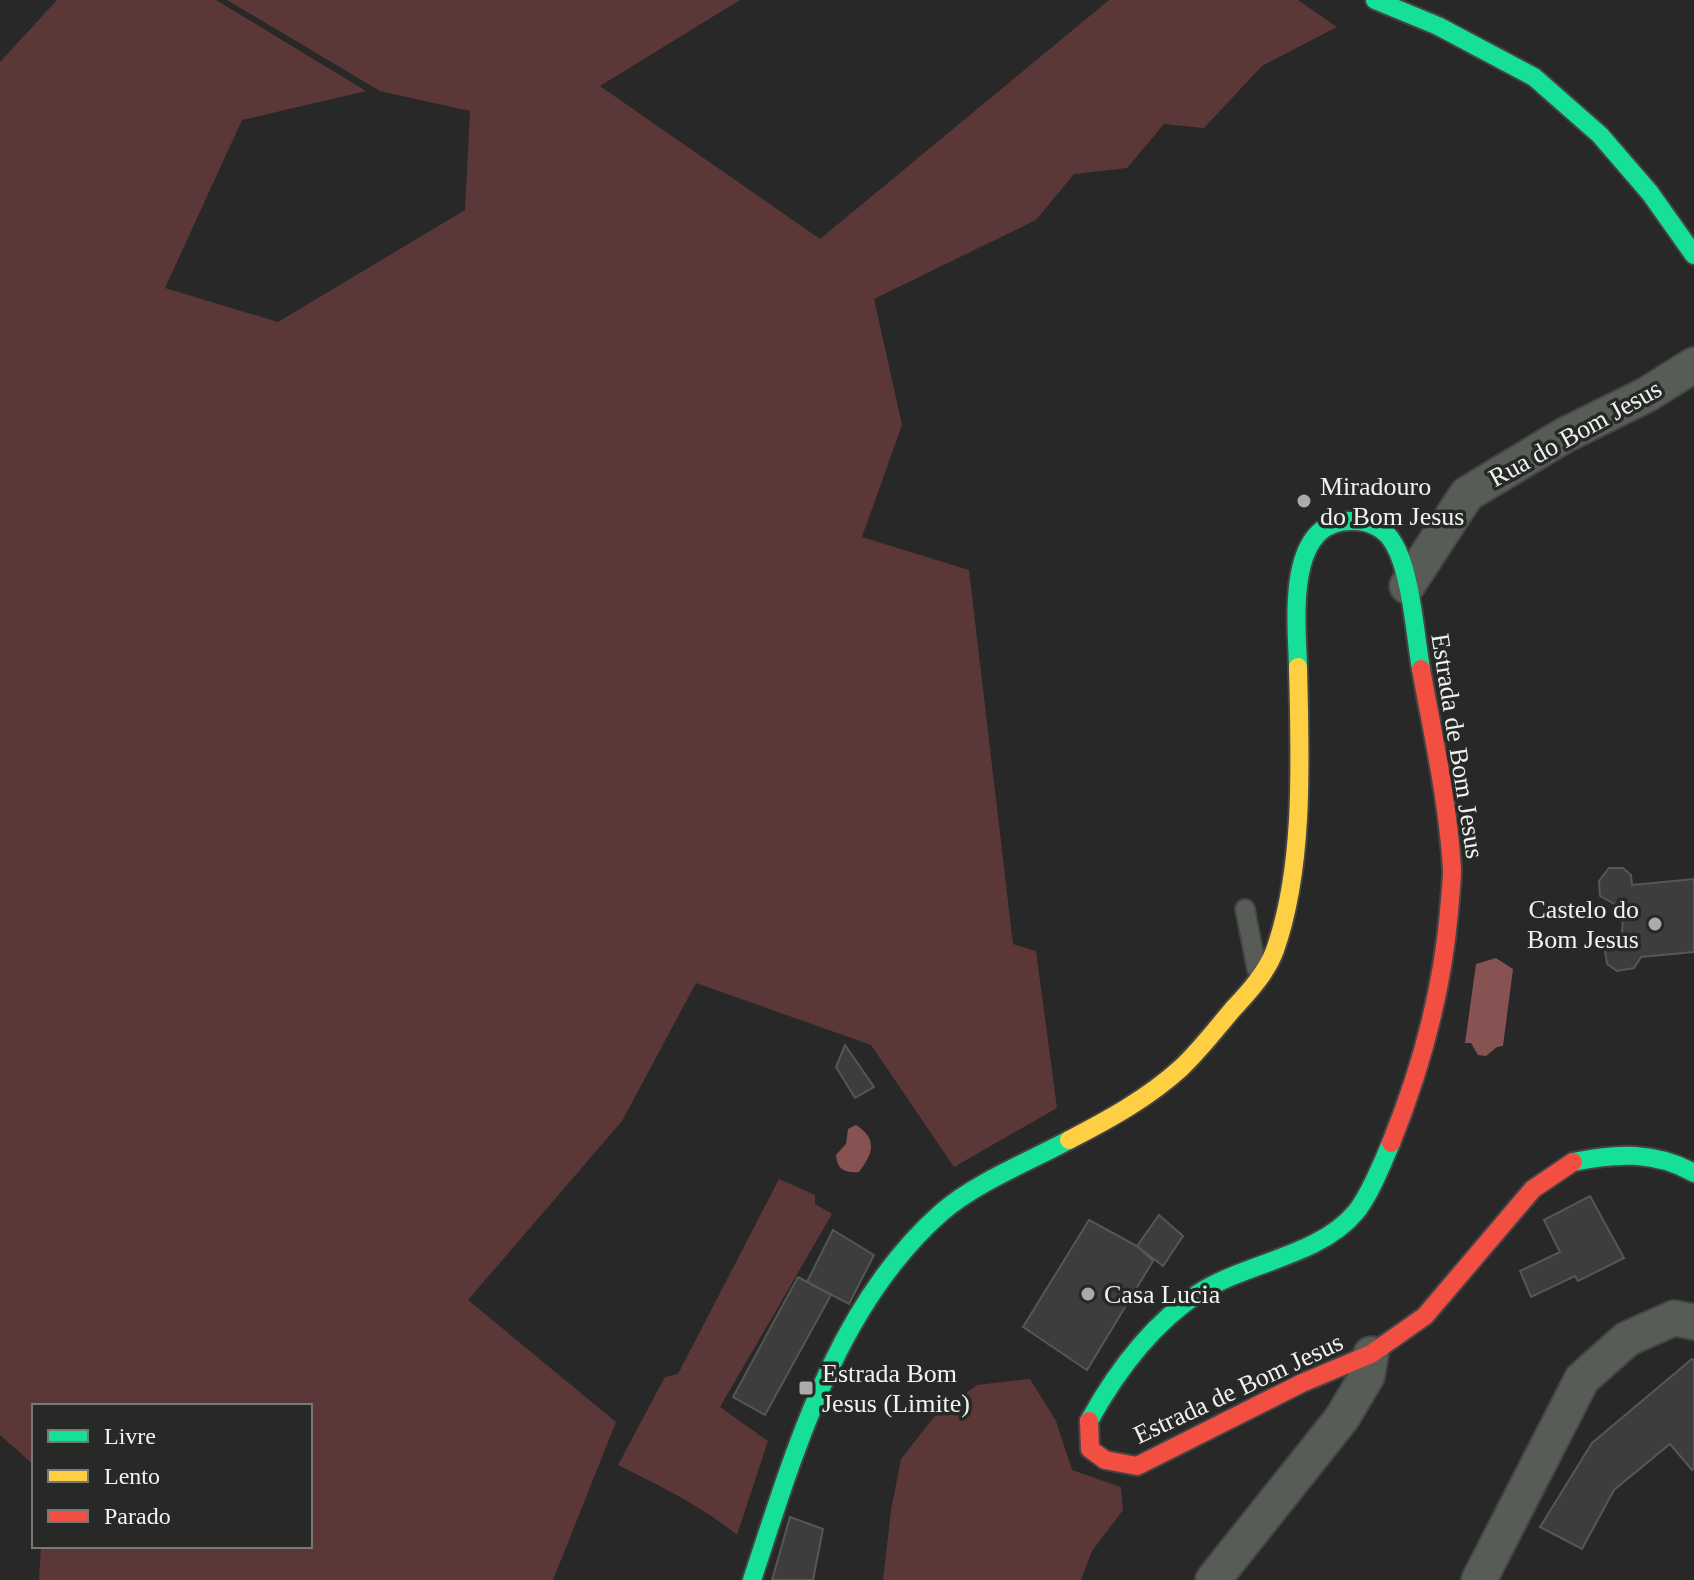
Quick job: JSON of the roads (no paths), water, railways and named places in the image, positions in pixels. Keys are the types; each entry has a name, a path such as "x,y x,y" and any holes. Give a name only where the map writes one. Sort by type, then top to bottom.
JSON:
{"main road":[{"path":"1375,0 1438,26 1534,77 1600,135 1650,193 1694,255"},
{"name":"Estrada de Bom Jesus","path":"752,1580 793,1456 842,1345 886,1273 943,1211 1014,1167 1105,1121 1167,1080 1204,1044 1274,954 1287,899 1295,840 1299,710 1297,587 1306,549 1325,525 1345,520 1365,521 1384,530 1398,549 1407,586 1447,817 1452,872 1446,944 1433,1015 1407,1103 1383,1162 1356,1213 1326,1237 1201,1292 1159,1324 1107,1388 1089,1421 1090,1449 1105,1460 1137,1466 1302,1383 1371,1354 1425,1316 1533,1189 1571,1162 1604,1155 1642,1155 1676,1163 1694,1173"}],"street":[{"name":"Rua do Bom Jesus","path":"1407,586 1467,494 1565,435 1646,395 1694,365"},
{"path":"1479,1580 1582,1379 1627,1339 1674,1318 1694,1322"},
{"path":"1213,1580 1342,1418 1367,1376 1371,1354"}],"lane":[{"path":"1245,909 1258,976"}],"place":[{"name":"Miradouro do Bom Jesus","path":"1304,501"},
{"name":"Castelo do Bom Jesus","path":"1655,924"},
{"name":"Casa Lucia","path":"1088,1294"},
{"name":"Estrada Bom Jesus (Limite)","path":"806,1388"}]}
